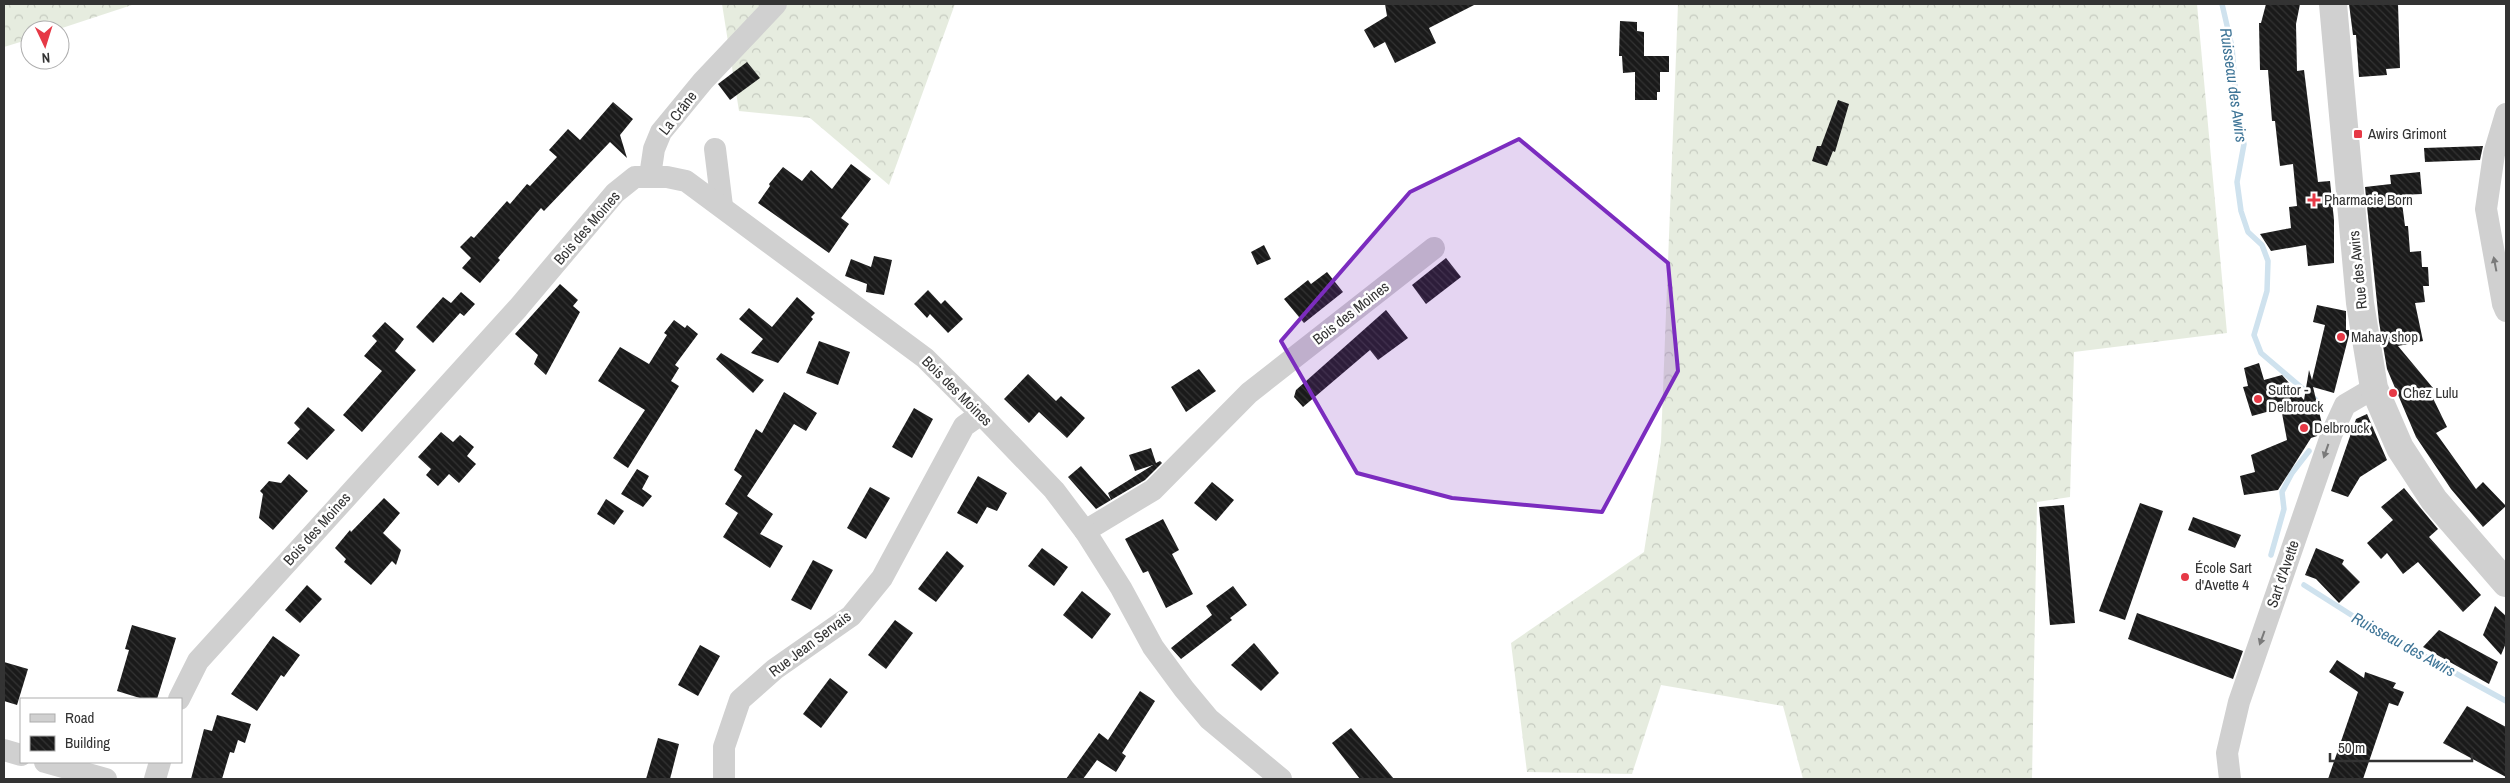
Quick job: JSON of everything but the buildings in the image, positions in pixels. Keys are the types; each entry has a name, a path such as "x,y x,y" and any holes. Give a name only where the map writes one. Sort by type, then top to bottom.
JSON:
{"street":[{"name":"La Crâne","path":"650,176 654,149 661,132 703,81 776,4"},
{"name":"Rue des Awirs","path":"2333,4 2360,303 2374,388 2400,448 2434,500 2506,583"},
{"path":"2506,114 2494,154 2486,209 2503,304 2506,311"},
{"path":"715,149 722,206"},
{"name":"Bois des Moines","path":"180,698 198,661 518,308 615,193 635,177 650,176 686,181 925,358 1054,490 1085,531 1153,647 1209,719 1280,779"},
{"name":"Bois des Moines","path":"1085,531 1153,490 1248,393 1434,248"},
{"name":"Sart d'Avette","path":"2230,779 2227,753 2239,702 2332,434 2345,405 2374,388"},
{"name":"Rue Jean Servais","path":"724,779 724,747 740,700 776,669 851,616 882,578 964,426 981,414"},
{"path":"4,750 20,755"},
{"path":"49,763 106,779"},
{"path":"155,779 160,763"}],"highlighted area":[{"path":"1519,139 1668,263 1678,371 1602,512 1452,498 1357,473 1281,341 1410,192"}],"green space":[{"path":"4,4 135,4 70,25 70,20 20,20 20,42 4,47"},
{"path":"722,4 955,4 889,185 810,118 739,111"},
{"path":"1678,4 2197,4 2227,333 2074,352 2070,497 2037,502 2032,779 1803,779 1783,706 1661,685 1632,774 1527,772 1511,643 1644,552 1661,442"}],"waterway":[{"name":"Ruisseau des Awirs","path":"2222,4 2232,47 2237,114 2244,144 2237,182 2241,211 2248,232 2262,245 2268,261 2267,291 2254,335 2261,353 2316,400"},
{"name":"Ruisseau des Awirs","path":"2271,555 2284,509 2282,492 2292,473 2309,451"},
{"name":"Ruisseau des Awirs","path":"2304,585 2364,623 2506,701"}],"place":[{"name":"Awirs Grimont","path":"2358,134"},
{"name":"Pharmacie Born","path":"2314,200"},
{"name":"Mahay shop","path":"2341,337"},
{"name":"Chez Lulu","path":"2393,393"},
{"name":"Suttor - Delbrouck","path":"2258,399"},
{"name":"Delbrouck","path":"2304,428"},
{"name":"École Sart d'Avette 4","path":"2185,577"}]}
